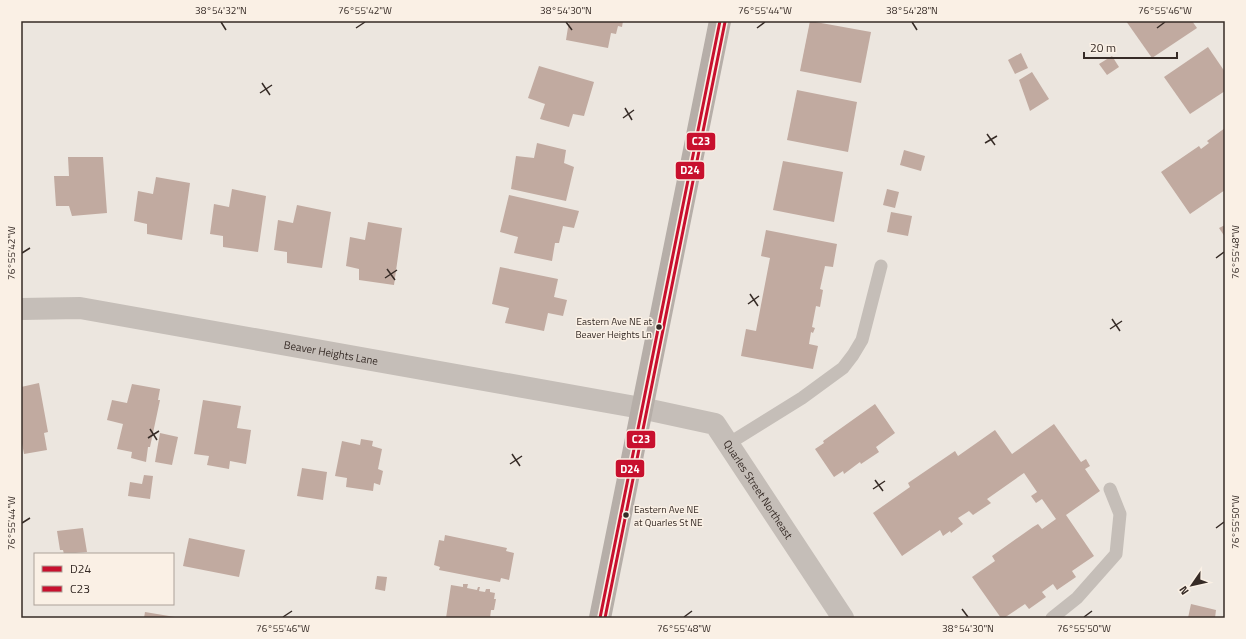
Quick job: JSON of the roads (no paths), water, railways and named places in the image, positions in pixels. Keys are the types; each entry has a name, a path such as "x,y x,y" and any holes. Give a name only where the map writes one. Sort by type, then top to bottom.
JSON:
{"main road":[{"path":"600,618 720,21"}],"street":[{"name":"Beaver Heights Lane","path":"21,308 80,308 641,408"},
{"name":"Quarles Street Northeast","path":"641,408 715,424 843,618"}],"lane":[{"path":"728,444 802,398 843,368 862,340 881,266"},
{"path":"1052,618 1077,598 1116,554 1120,514 1110,489"}],"place":[{"name":"Eastern Ave NE at Beaver Heights Ln","path":"659,327"},
{"name":"Eastern Ave NE at Quarles St NE","path":"626,515"}]}
